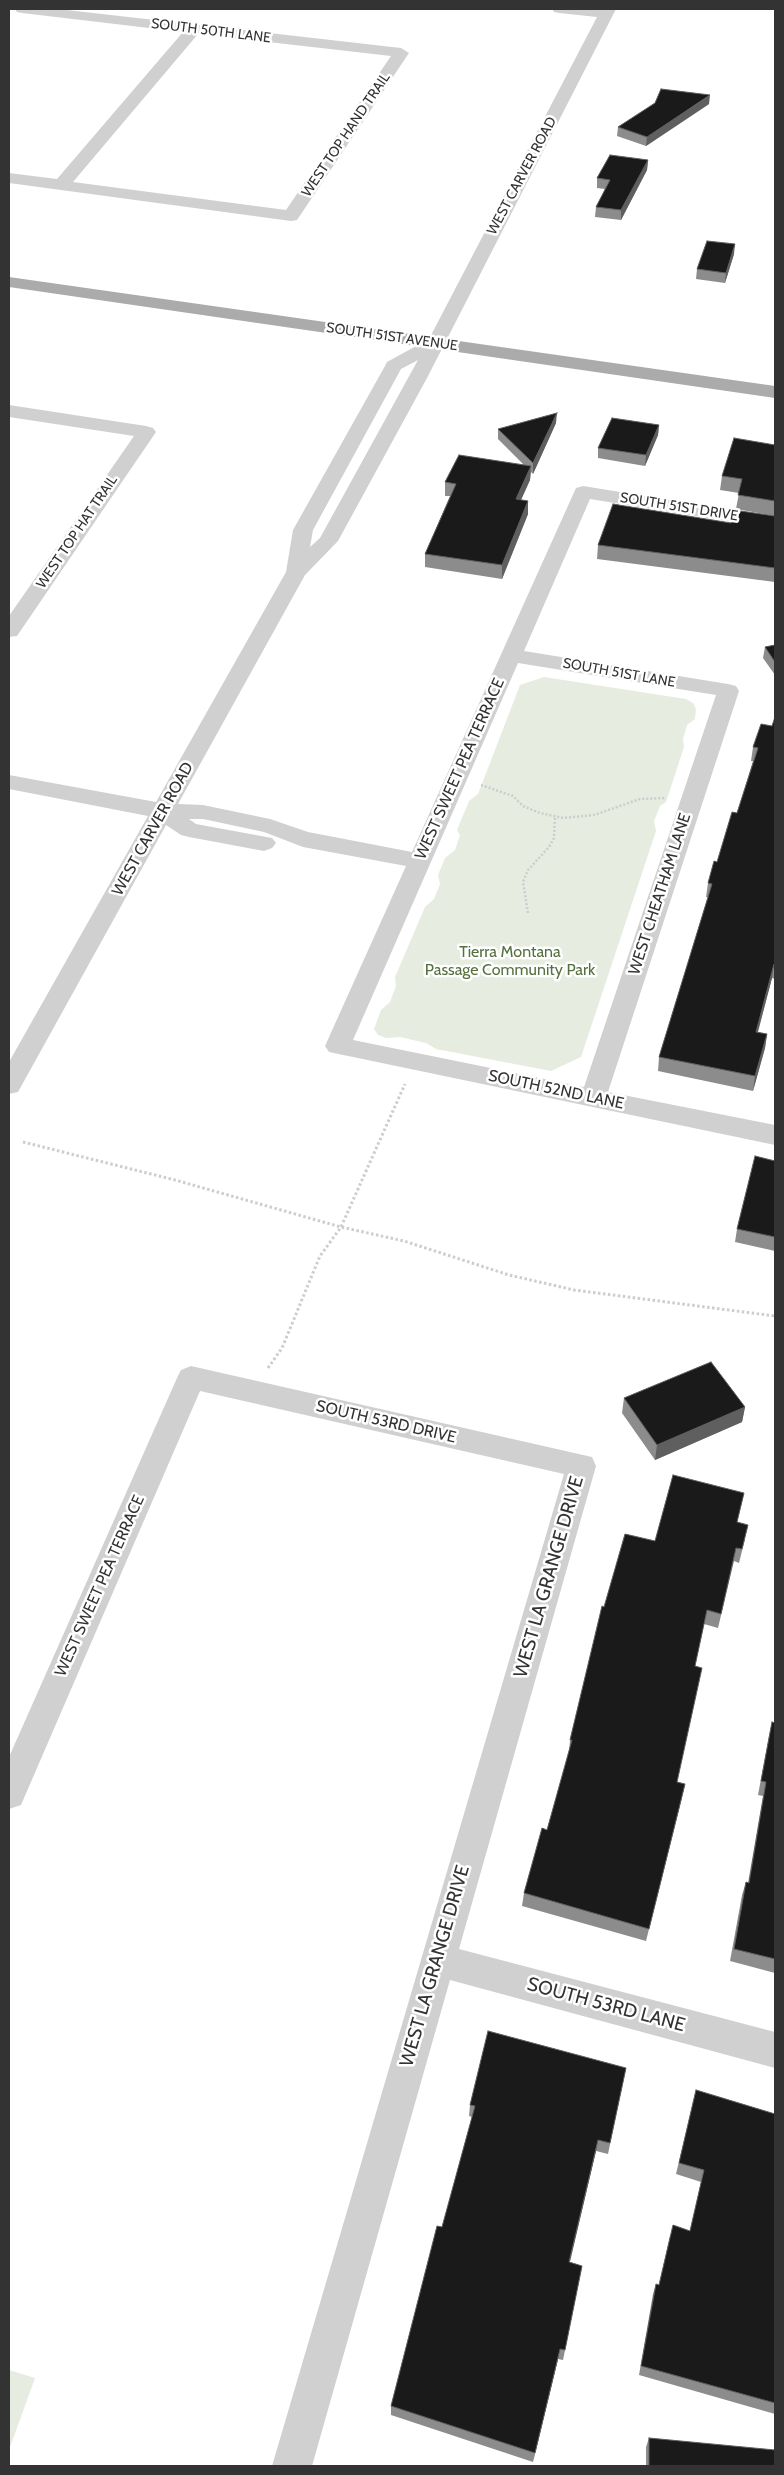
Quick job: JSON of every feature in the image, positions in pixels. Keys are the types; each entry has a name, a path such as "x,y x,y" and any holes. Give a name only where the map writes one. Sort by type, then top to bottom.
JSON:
{"main road":[{"name":"SOUTH 51ST AVENUE","path":"9,282 775,392"}],"street":[{"name":"SOUTH 50TH LANE","path":"22,9 401,53"},
{"path":"559,9 608,11"},
{"name":"WEST CARVER ROAD","path":"9,1085 296,572 328,541 418,378 608,11"},
{"path":"9,178 60,185 194,29"},
{"name":"WEST TOP HAND TRAIL","path":"60,185 291,216 401,53"},
{"name":"WEST CARVER ROAD","path":"296,572 302,530 394,366 435,343"},
{"name":"WEST TOP HAT TRAIL","path":"9,411 146,432 9,631"},
{"name":"SOUTH 51ST DRIVE","path":"583,492 775,522"},
{"name":"WEST SWEET PEA TERRACE","path":"338,1046 583,492"},
{"name":"SOUTH 51ST LANE","path":"511,655 728,691"},
{"name":"WEST CHEATHAM LANE","path":"592,1098 728,691"},
{"path":"9,782 162,811 189,830 265,843 303,840 420,861"},
{"name":"SOUTH 52ND LANE","path":"338,1046 775,1135"},
{"name":"WEST SWEET PEA TERRACE","path":"9,1794 191,1378"},
{"name":"SOUTH 53RD DRIVE","path":"191,1378 581,1466"},
{"name":"WEST LA GRANGE DRIVE","path":"292,2466 581,1466"},
{"name":"SOUTH 53RD LANE","path":"437,1960 775,2050"}],"path":[{"path":"456,779 499,790 513,796 523,806 562,818 594,815 640,799 657,797 692,799"},
{"path":"528,913 523,882 528,870 549,847 554,838 555,816"},
{"path":"252,1391 282,1348 320,1256 340,1227 415,1062"},
{"path":"23,1142 175,1180 340,1227 404,1241 508,1275 574,1290 775,1316"}],"green space":[{"name":"Tierra Montana Passage Community Park","path":"544,677 686,699 693,703 696,709 695,719 687,725 683,739 684,747 666,802 660,806 654,821 656,831 581,1057 551,1071 436,1049 426,1043 400,1037 386,1038 378,1035 374,1029 381,1010 390,1002 396,986 395,977 425,907 434,899 440,884 438,875 445,858 455,850 460,835 457,830 469,801 478,794 520,685"},
{"path":"9,2370 35,2378 9,2450"}],"building":[{"path":"661,89 710,95 647,137 618,127 655,103"},
{"path":"610,155 648,160 621,210 596,207 610,180 597,178"},
{"path":"707,241 735,244 726,273 697,269"},
{"path":"557,413 533,463 498,429"},
{"path":"612,418 659,425 646,455 598,448"},
{"path":"734,438 775,445 775,501 738,495 742,479 722,476"},
{"path":"459,455 531,466 516,499 528,501 502,565 425,554 456,484 445,482"},
{"path":"613,504 731,523 734,510 775,516 775,568 598,545"},
{"path":"775,645 775,662 765,647"},
{"path":"775,717 775,964 756,1032 767,1034 755,1076 659,1057 712,884 708,883 714,861 717,862 732,812 737,813 758,748 753,747 761,724 772,726"},
{"path":"755,1156 775,1161 775,1237 737,1229"},
{"path":"711,1362 745,1407 657,1445 624,1398"},
{"path":"673,1475 744,1493 737,1522 748,1525 742,1549 736,1548 721,1614 707,1610 695,1666 702,1668 677,1782 685,1784 649,1929 524,1893 542,1828 547,1830 572,1740 570,1740 602,1606 604,1607 625,1534 655,1541"},
{"path":"772,1722 775,1723 775,1959 734,1949 746,1882 749,1883 766,1782 761,1781"},
{"path":"488,2031 626,2068 610,2143 598,2140 569,2262 582,2266 565,2350 560,2349 535,2453 391,2406 437,2226 442,2227 475,2106 470,2105"},
{"path":"696,2090 775,2114 775,2403 641,2366 656,2284 659,2285 673,2225 690,2231 704,2170 679,2163"},
{"path":"649,2438 775,2450 775,2466 649,2466"}]}
